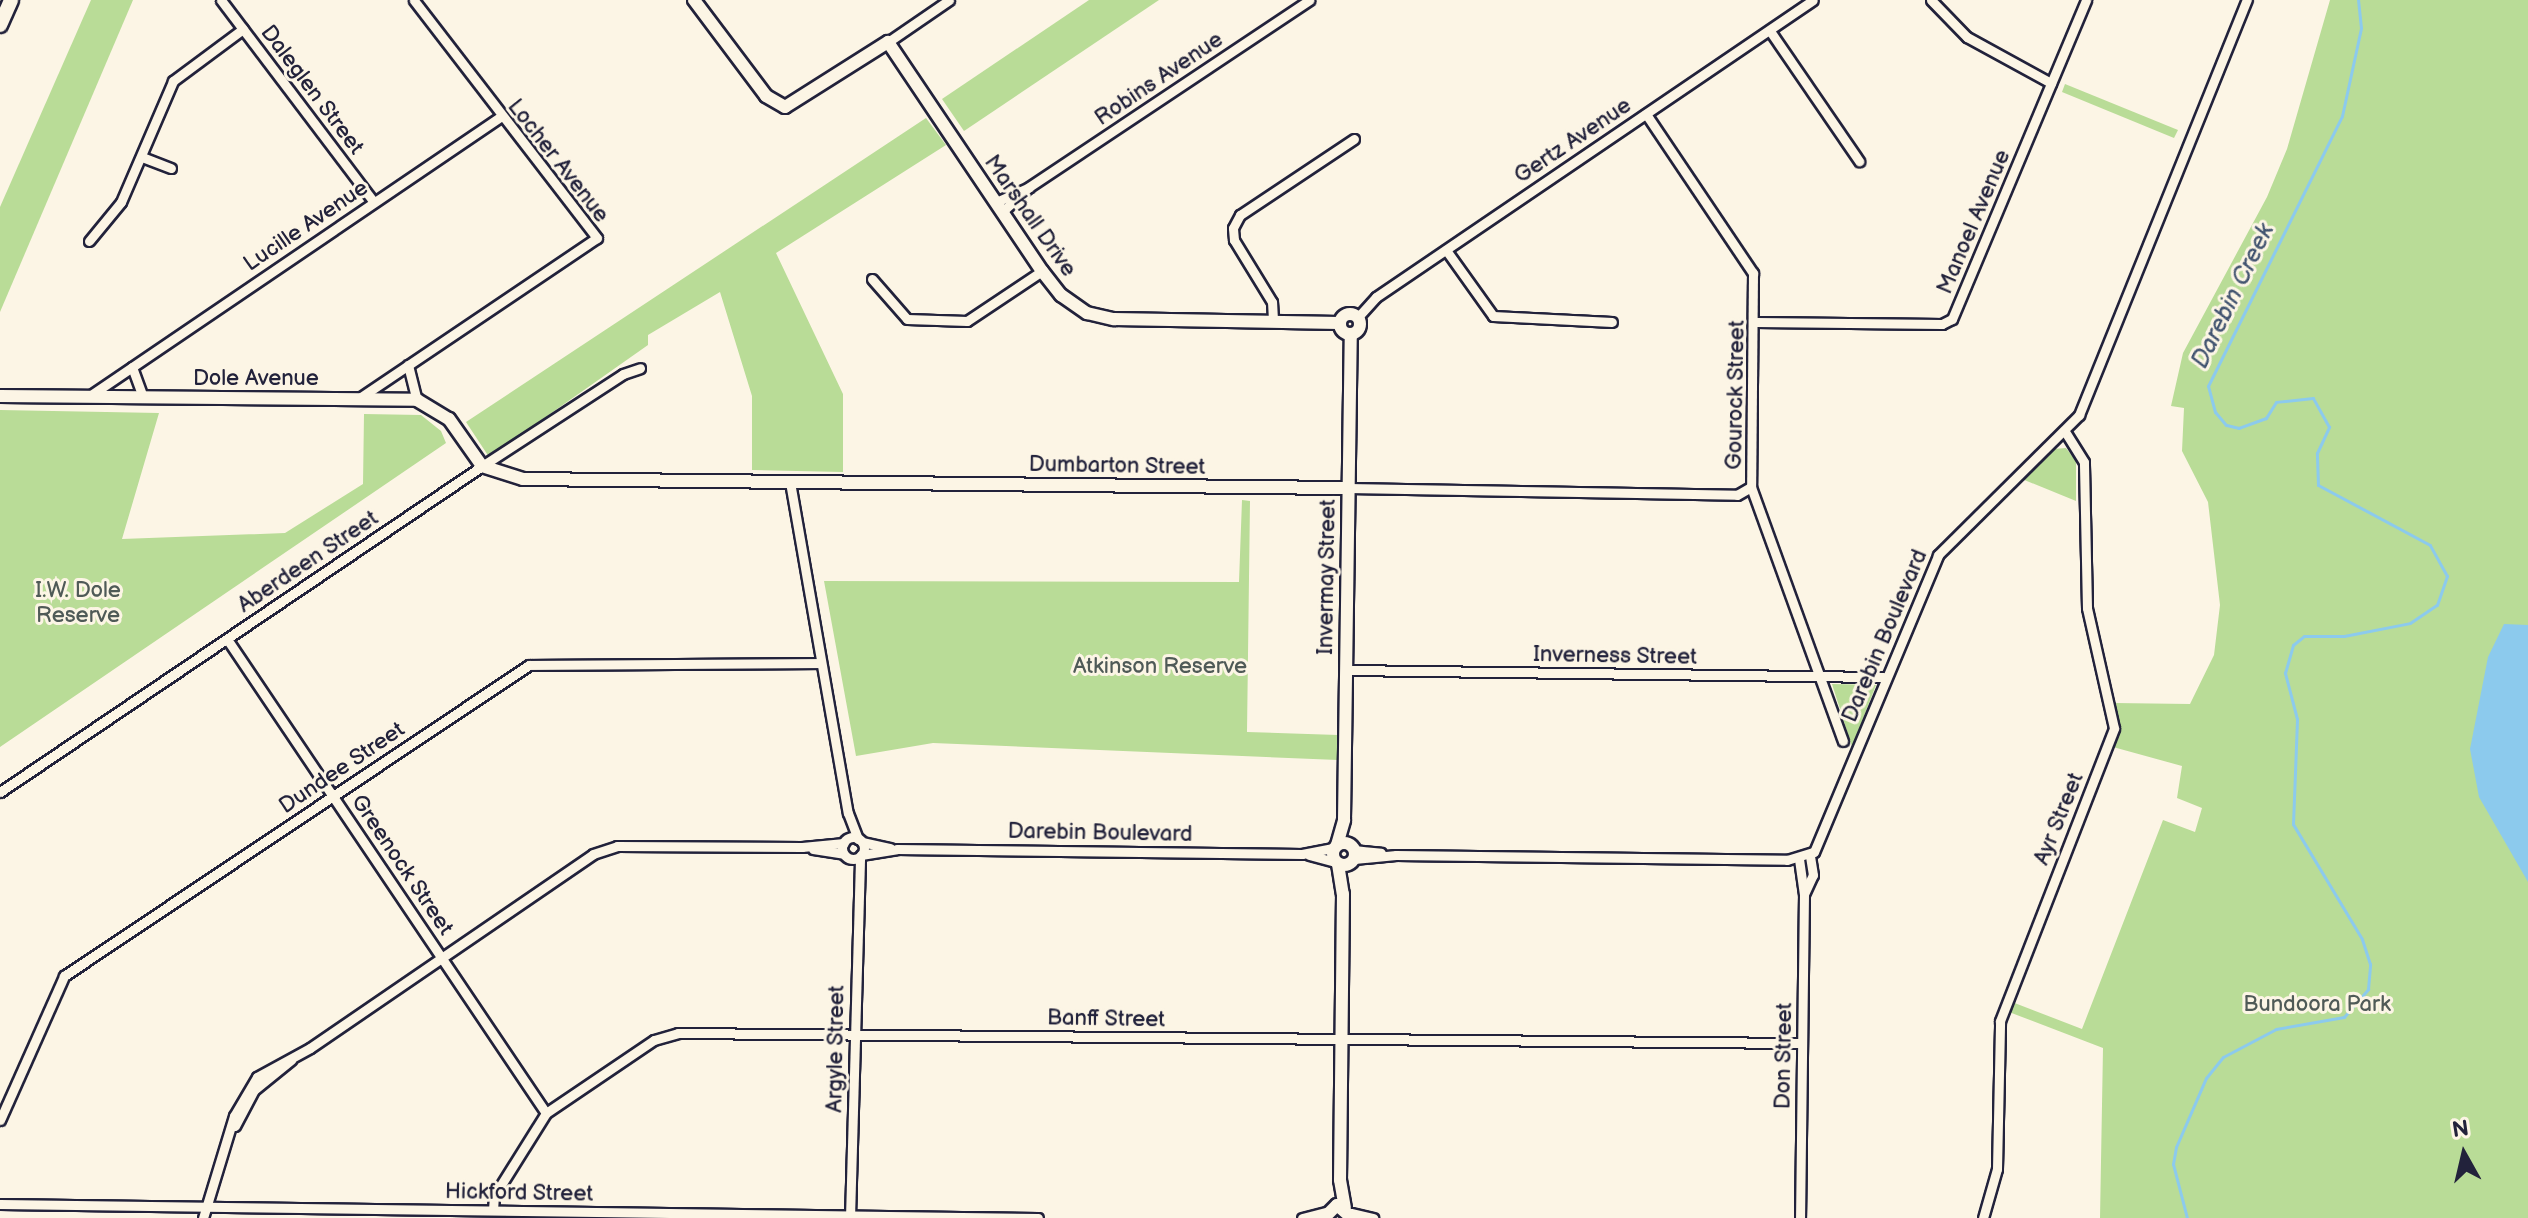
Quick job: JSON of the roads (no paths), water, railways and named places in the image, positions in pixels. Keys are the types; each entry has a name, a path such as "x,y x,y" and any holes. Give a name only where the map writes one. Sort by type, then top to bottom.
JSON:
{"main road":[{"path":"0,25 11,0"}],"street":[{"name":"Daleglen Street","path":"221,0 374,202"},
{"name":"Locher Avenue","path":"358,399 597,238 414,0"},
{"path":"694,0 766,96 785,107 949,0"},
{"name":"Robins Avenue","path":"999,207 1309,0"},
{"name":"Gertz Avenue","path":"1358,317 1376,297 1813,0"},
{"path":"1931,0 1967,37 2051,83"},
{"name":"Manoel Avenue","path":"1756,322 1942,324 1952,319 2086,0"},
{"name":"Darebin Boulevard","path":"846,856 897,849 1799,859 1810,855 1822,842 1883,677 1938,555 2047,445 2066,433 2079,415 2247,0"},
{"path":"89,241 121,202 173,81 243,29"},
{"path":"1770,31 1859,161"},
{"name":"Marshall Drive","path":"888,42 1042,271 1061,295 1087,313 1114,319 1339,323"},
{"name":"Gourock Street","path":"1646,114 1753,273 1756,322 1751,487 1843,741"},
{"name":"Lucille Avenue","path":"88,397 501,116"},
{"path":"1273,320 1272,302 1234,240 1233,228 1240,215 1354,139"},
{"path":"142,157 171,168"},
{"path":"1446,250 1493,316 1612,322"},
{"path":"872,279 907,319 967,321 1042,271"},
{"path":"1345,314 1358,317 1359,328 1351,334 1339,323 1345,314"},
{"name":"Invermay Street","path":"1338,1213 1351,334"},
{"path":"408,365 417,400 449,419 482,466"},
{"path":"132,367 143,397"},
{"name":"Aberdeen Street","path":"0,792 482,466 623,374 640,368"},
{"name":"Dole Avenue","path":"0,396 417,400"},
{"name":"Ayr Street","path":"1983,1218 1997,1169 2000,1021 2114,728 2087,608 2084,462 2066,433"},
{"name":"Dumbarton Street","path":"482,466 523,479 1737,495 1751,487"},
{"path":"203,1218 204,1204 229,1137 254,1090 297,1055 604,849 802,847 860,841 848,813 790,482"},
{"name":"Greenock Street","path":"227,639 546,1113"},
{"name":"Dundee Street","path":"0,1120 64,976 529,665 821,663"},
{"name":"Inverness Street","path":"1346,670 1883,677"},
{"path":"845,842 848,813"},
{"name":"Darebin Boulevard","path":"860,841 897,849"},
{"name":"Argyle Street","path":"850,1217 856,881 860,841"},
{"name":"Argyle Street","path":"845,842 846,856 856,881"},
{"path":"802,847 846,856"},
{"name":"Don Street","path":"1804,894 1813,875 1810,855"},
{"name":"Don Street","path":"1799,859 1804,894 1800,1218"},
{"name":"Banff Street","path":"493,1210 494,1196 546,1113 654,1040 678,1033 1802,1043"},
{"name":"Hickford Street","path":"0,1204 204,1204 1038,1218"},
{"path":"1302,1218 1338,1213 1373,1218"}],"water":[{"path":"2504,624 2528,625 2528,882 2479,797 2470,749 2488,657"}],"waterway":[{"name":"Darebin Creek","path":"2187,1218 2173,1164 2176,1147 2206,1078 2223,1057 2276,1029 2344,1017 2368,989 2370,964 2362,939 2293,824 2297,719 2285,673 2293,645 2304,636 2344,636 2410,623 2437,605 2447,576 2430,545 2318,485 2317,453 2329,427 2313,398 2276,402 2266,418 2239,428 2226,425 2215,412 2208,386 2342,116 2361,28 2358,0"}],"park label":[{"name":"I.W. Dole Reserve","path":"78,602"},
{"name":"Atkinson Reserve","path":"1160,667"},
{"name":"Bundoora Park","path":"2317,1005"}]}
